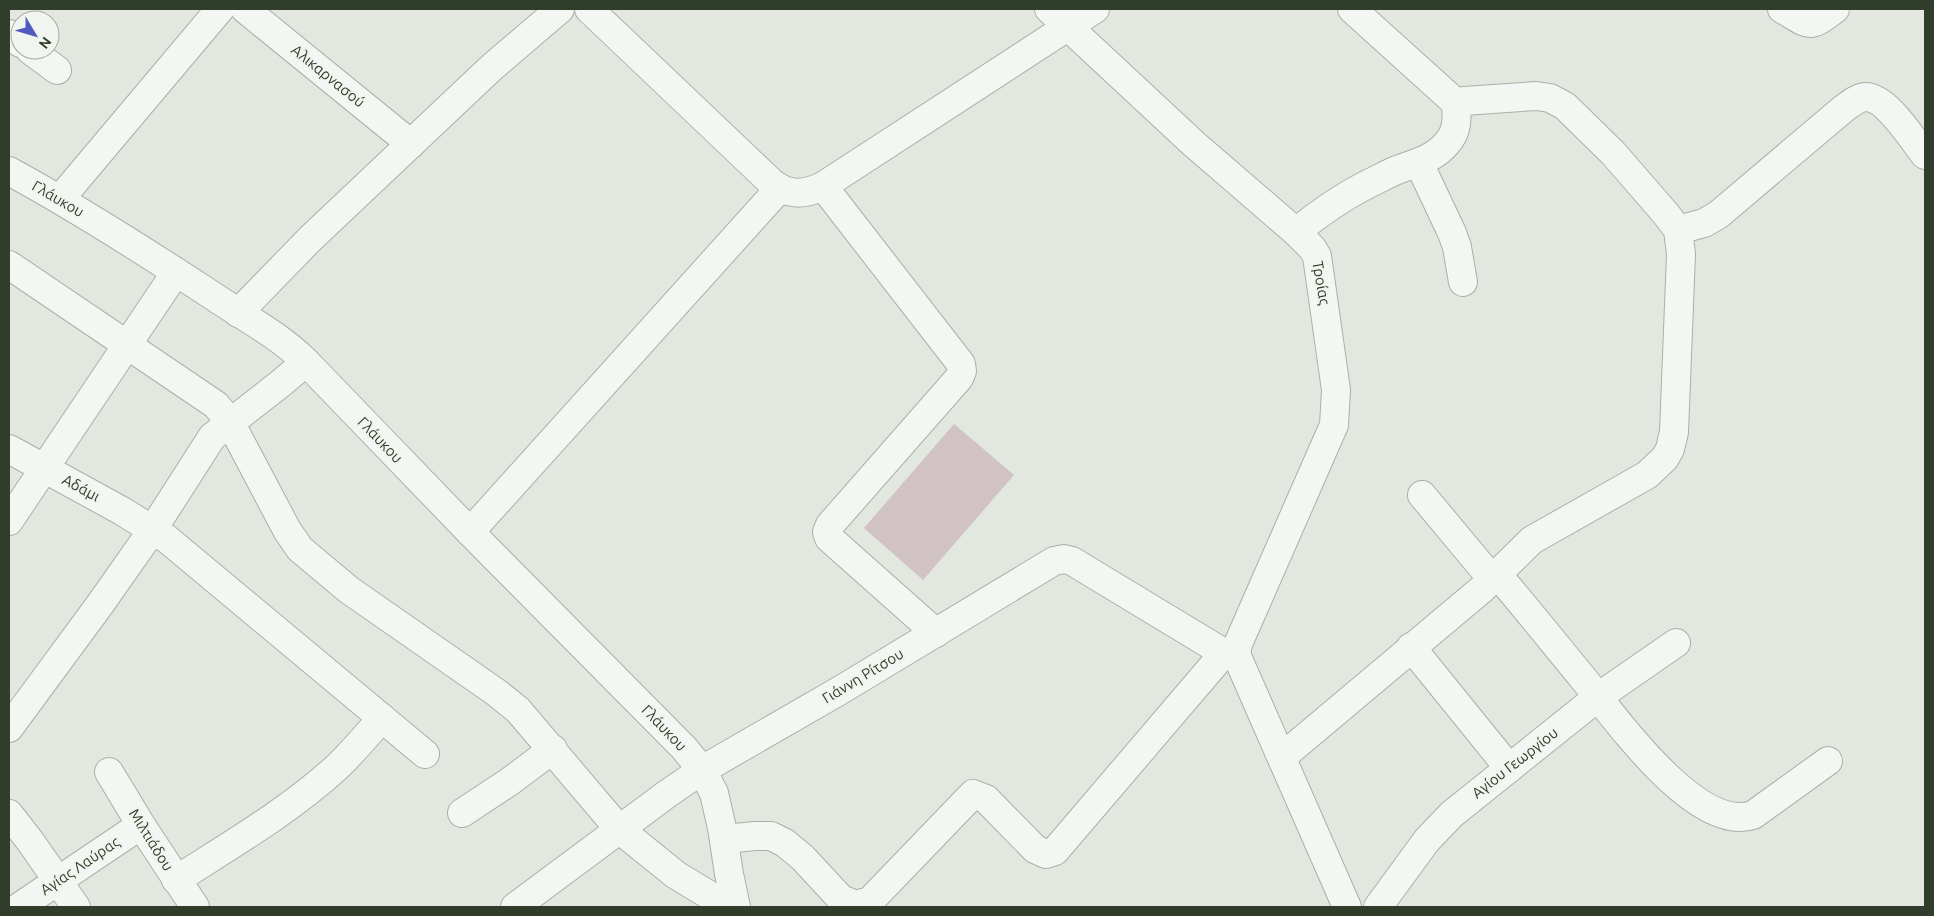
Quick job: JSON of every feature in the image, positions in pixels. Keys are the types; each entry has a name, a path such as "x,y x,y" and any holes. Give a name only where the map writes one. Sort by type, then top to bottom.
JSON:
{"street":[{"path":"60,199 220,9"},
{"name":"Αλικαρνασού","path":"245,9 411,144"},
{"path":"238,313 310,239 520,42 560,9"},
{"path":"589,9 779,189 805,193 823,186 1058,18 1095,9"},
{"path":"1296,232 1322,211 1350,194 1435,154 1451,139 1456,125 1456,103 1352,9"},
{"path":"1782,9 1807,24 1818,22 1835,9"},
{"name":"Τροίας","path":"1058,18 1194,144 1296,232 1312,248 1319,262 1336,390 1332,432 1238,644 1230,653"},
{"path":"43,60 56,70"},
{"path":"1282,756 1495,577 1524,546 1542,533 1596,505 1647,475 1661,462 1670,449 1674,432 1681,254 1678,230 1613,153 1574,113 1556,101 1536,96 1456,103"},
{"path":"1678,230 1704,223 1718,215 1842,110 1859,99 1870,98 1881,103 1925,155"},
{"path":"1419,163 1452,233 1457,247 1463,282"},
{"name":"Γλάυκου","path":"9,171 60,199 176,272 287,344 306,362 470,532 684,748 702,770 714,793 736,907"},
{"path":"823,186 961,364 962,371 959,378 830,525 827,532 830,538 936,633"},
{"path":"470,532 779,189"},
{"path":"9,265 210,400 230,422 287,530 300,548 349,590 497,693 518,710 619,829 676,875 729,907"},
{"path":"9,521 176,272"},
{"path":"9,728 48,677 153,529 209,440 306,362"},
{"name":"Αδάμι","path":"9,449 153,529 174,544 425,754"},
{"path":"1422,495 1598,697 1640,750 1681,789 1710,808 1733,818 1743,819 1758,812 1828,761"},
{"name":"Γιάννη Ρίτσου","path":"515,907 702,770 936,633 1054,561 1064,559 1072,561 1230,653"},
{"name":"Αγίου Γεωργίου","path":"1378,907 1426,840 1459,808 1598,697 1676,643"},
{"path":"1411,648 1509,768"},
{"path":"724,839 771,836 785,843 803,858 841,899 856,906 870,901 972,794 986,799 1035,849 1046,854 1056,851 1230,653 1282,756 1347,907"},
{"path":"176,880 252,831 308,791 336,768 382,718"},
{"path":"462,813 509,782 553,749"},
{"name":"Μιλτιάδου","path":"109,772 141,826 194,907"},
{"path":"9,814 76,907"},
{"name":"Αγίας Λαύρας","path":"19,907 141,826"}],"shaded area":[{"path":"954,424 1014,475 923,580 864,528"}]}
